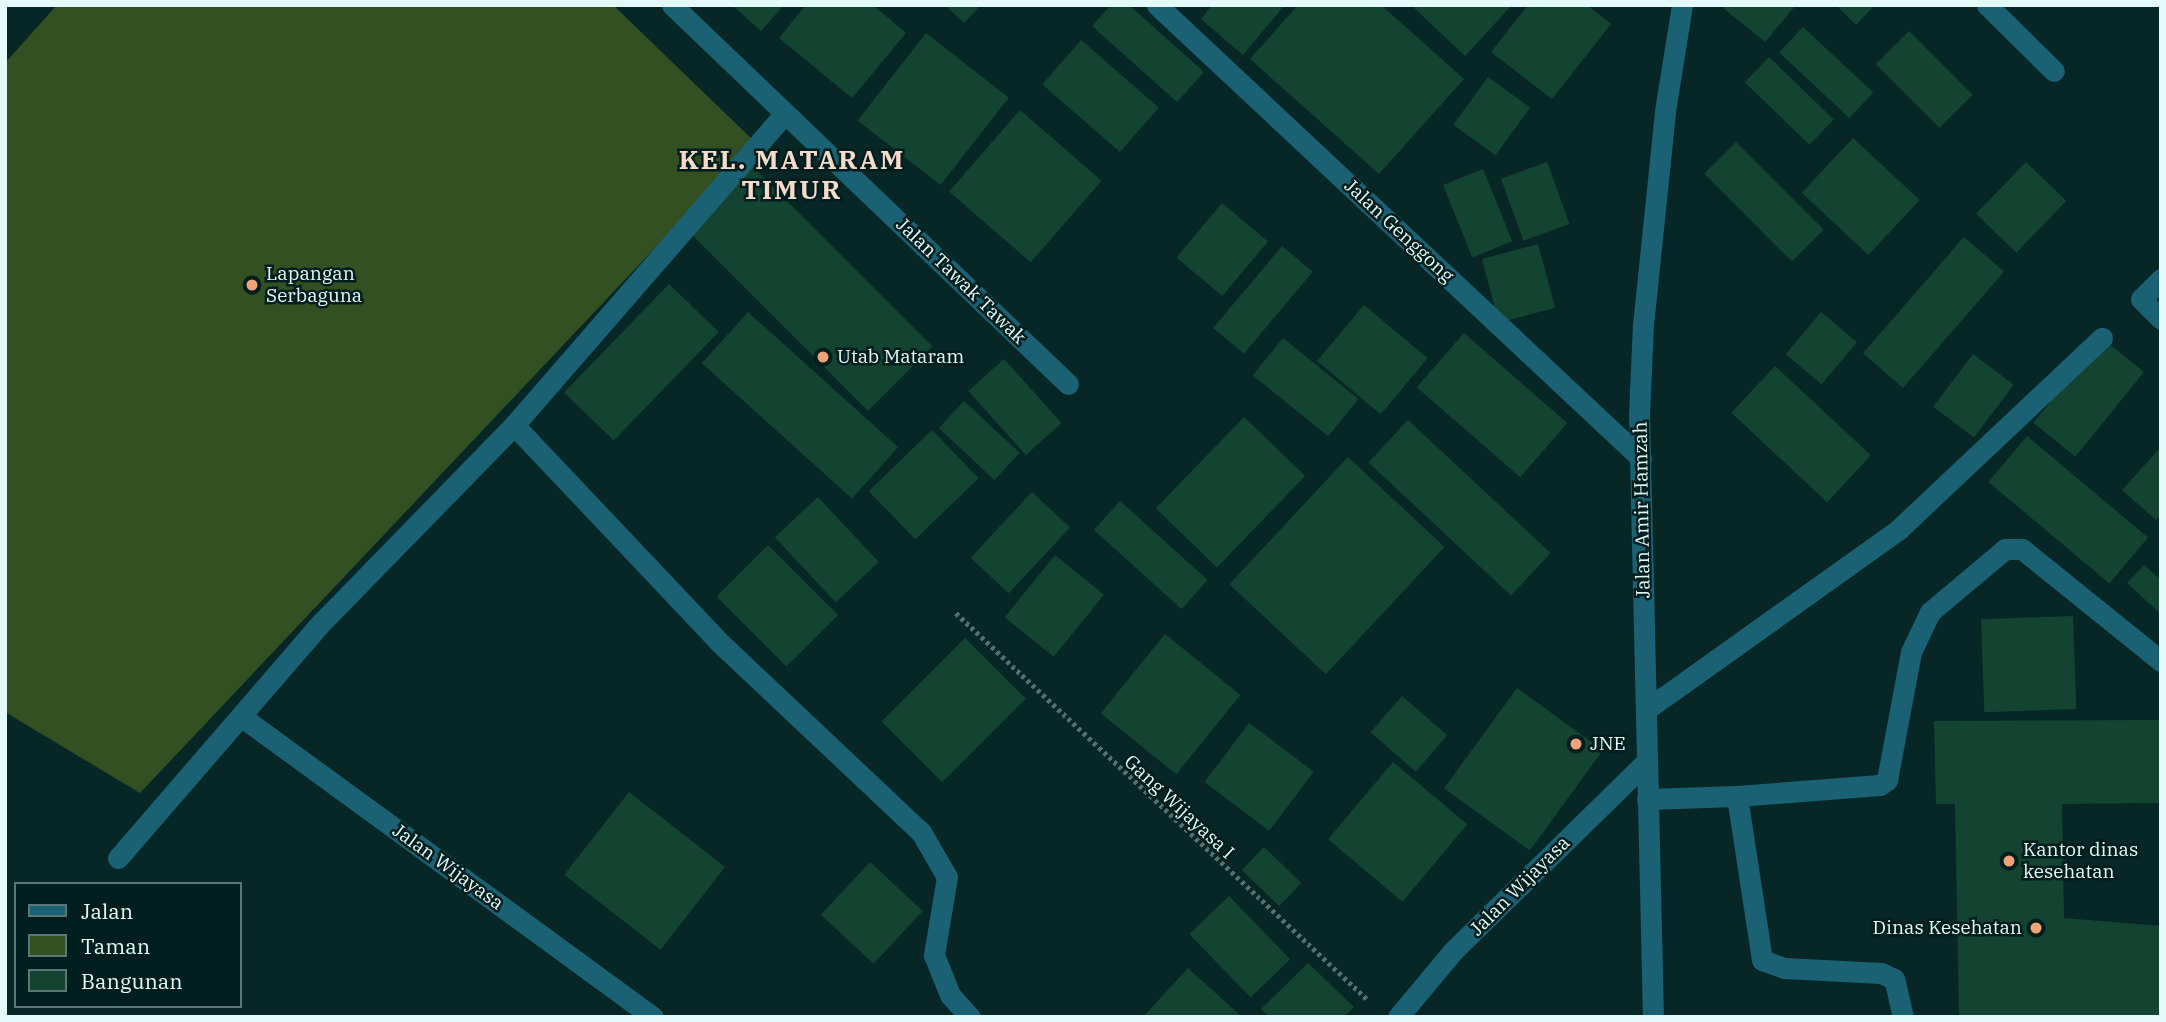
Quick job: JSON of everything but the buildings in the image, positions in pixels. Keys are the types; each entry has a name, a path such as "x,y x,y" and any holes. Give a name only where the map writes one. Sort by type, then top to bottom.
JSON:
{"street":[{"name":"Jalan Tawak Tawak","path":"672,5 1068,384"},
{"name":"Jalan Genggong","path":"1157,5 1641,458"},
{"name":"Jalan Amir Hamzah","path":"1653,1017 1641,458 1643,325 1665,111 1682,5"},
{"path":"1987,5 2054,71"},
{"path":"118,858 322,622 514,425 785,113"},
{"path":"2161,279 2141,299 2161,319"},
{"path":"1647,709 1899,529 2102,338"},
{"path":"514,425 718,641 922,832 947,877 934,955 950,995 970,1017"},
{"path":"1647,799 1737,796 1880,785 1887,780 1911,652 1930,612 2005,549 2022,549 2161,661"},
{"name":"Jalan Wijayasa","path":"242,717 653,1017"},
{"name":"Jalan Wijayasa","path":"1398,1017 1453,951 1647,761"},
{"path":"1737,796 1762,960 1784,968 1881,973 1894,979 1903,1017"}],"path":[{"name":"Gang Wijayasa I","path":"956,613 1377,1007"}],"green space":[{"path":"57,5 613,5 755,142 140,793 5,712 5,63"}],"place":[{"name":"Lapangan Serbaguna","path":"252,285"},
{"name":"Utab Mataram","path":"823,357"},
{"name":"JNE","path":"1576,744"},
{"name":"Kantor dinas kesehatan","path":"2009,861"},
{"name":"Dinas Kesehatan","path":"2036,928"}],"district":[{"name":"KEL. MATARAM TIMUR","path":"792,175"}]}
